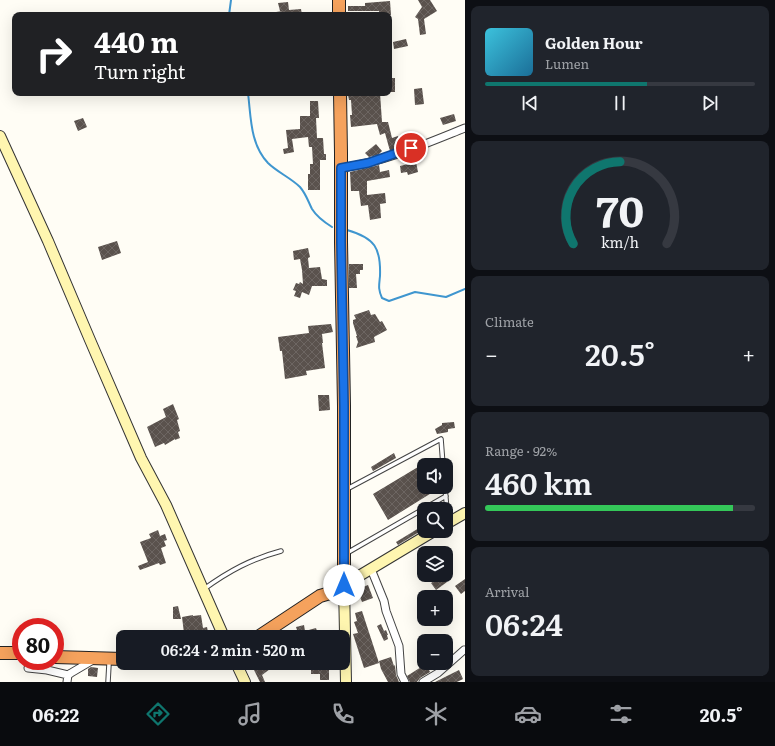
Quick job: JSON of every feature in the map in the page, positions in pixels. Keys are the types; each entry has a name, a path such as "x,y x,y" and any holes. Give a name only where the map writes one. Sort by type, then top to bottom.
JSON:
{"highway":[{"path":"339,0 339,12"},
{"path":"269,630 320,596 330,593 344,585 345,491 340,96"},
{"path":"281,630 324,602 330,593"},
{"path":"64,652 116,656"},
{"path":"0,653 12,653"},
{"path":"64,657 100,658 116,657"}],"street":[{"path":"341,168 368,163 465,128"},
{"path":"0,136 48,241 141,458 166,506 221,630"},
{"path":"453,520 465,513"},
{"path":"346,682 344,585 422,538"},
{"path":"371,569 384,601 399,646 401,674 405,682"},
{"path":"423,682 438,673 464,650"},
{"path":"47,670 68,679 100,658"},
{"path":"239,670 245,682"}],"lane":[{"path":"345,491 441,439 442,458"},
{"path":"344,555 446,496 446,502"},
{"path":"203,590 249,561 281,551"},
{"path":"100,658 109,664 108,682"}],"building":[{"path":"418,0 430,0 437,11 424,19 426,34 420,35 418,19 415,17 422,7"},
{"path":"390,1 391,12 348,11 348,6 365,6 365,3"},
{"path":"288,2 289,10 301,9 302,12 276,12 283,11 280,11 278,3"},
{"path":"406,39 408,46 394,49 393,42"},
{"path":"392,78 395,78 395,92 392,92"},
{"path":"422,88 424,104 415,105 414,89"},
{"path":"348,96 380,96 382,122 388,122 392,138 398,136 401,147 390,151 385,133 380,135 377,124 351,127 351,100 349,100"},
{"path":"310,101 318,101 319,118 316,118 317,138 323,138 324,154 326,154 326,160 320,160 320,190 308,190 308,174 310,174 310,164 313,164 312,147 309,147 308,137 292,139 294,152 284,154 283,149 288,148 286,130 300,129 300,116 310,116"},
{"path":"454,114 456,121 443,125 440,118"},
{"path":"83,118 87,127 78,131 74,121"},
{"path":"376,144 382,151 378,155 369,157 365,153"},
{"path":"416,162 418,172 408,175 407,172 401,173 400,166"},
{"path":"379,165 380,172 389,170 390,177 367,181 367,195 385,193 386,203 380,204 381,218 370,220 368,205 361,206 359,191 351,191 350,172"},
{"path":"117,241 121,253 102,260 98,247"},
{"path":"308,248 310,257 308,258 309,268 320,267 322,279 327,280 327,286 312,286 309,295 302,292 300,298 294,296 296,291 293,290 296,283 299,284 300,282 303,284 302,270 300,259 294,260 293,251"},
{"path":"349,264 363,264 363,270 360,270 360,274 356,274 357,288 349,288"},
{"path":"369,310 371,315 375,314 380,322 382,321 387,330 374,337 375,342 356,348 358,342 353,323 353,320 356,319 354,315"},
{"path":"331,324 333,332 322,334 325,368 306,371 307,375 285,379 282,351 280,351 278,337 309,333 308,326"},
{"path":"318,395 329,395 330,410 319,411"},
{"path":"173,404 179,419 177,420 180,438 175,439 165,445 164,443 155,447 147,427 166,417 163,409"},
{"path":"454,422 455,428 448,429 448,432 437,434 435,429 442,425 442,423"},
{"path":"394,453 396,458 373,471 371,467"},
{"path":"417,468 417,494 430,494 388,520 373,494"},
{"path":"417,529 417,533 398,545 396,542"},
{"path":"158,530 160,536 165,534 167,540 164,541 166,546 161,548 166,563 160,565 159,563 140,570 138,566 148,562 140,542 151,538 149,534"},
{"path":"465,579 465,591 461,594 455,586"},
{"path":"433,582 447,582 436,590 431,583"},
{"path":"368,585 373,598 362,602 357,589"},
{"path":"178,606 181,619 173,619 173,607"},
{"path":"362,611 379,663 364,668 353,634 358,633 354,622 357,621 355,613"},
{"path":"201,615 203,628 207,627 208,630 184,630 182,617"},
{"path":"381,624 384,631 386,630 388,635 388,639 384,641 377,626"},
{"path":"304,625 305,630 297,630 296,627"},
{"path":"391,657 394,666 395,665 396,675 399,682 388,682 381,669 379,661"},
{"path":"91,667 98,668 97,677 88,676 88,669"},
{"path":"254,670 269,670 262,675 265,682 260,682"},
{"path":"311,670 329,670 329,680 320,680 320,674 311,674"},
{"path":"417,670 429,670 430,672 420,678 417,682 410,682 407,676"},
{"path":"459,670 463,679 457,682 435,682"}],"waterway":[{"path":"229,12 231,0"},
{"path":"248,96 252,130 262,156 268,163 300,187 314,212 332,227"},
{"path":"347,230 370,241 377,251 380,266 379,290 382,298 389,301 415,292 446,297 465,289"}],"route":[{"path":"344,585 345,491 341,168 368,163 411,148"}]}
